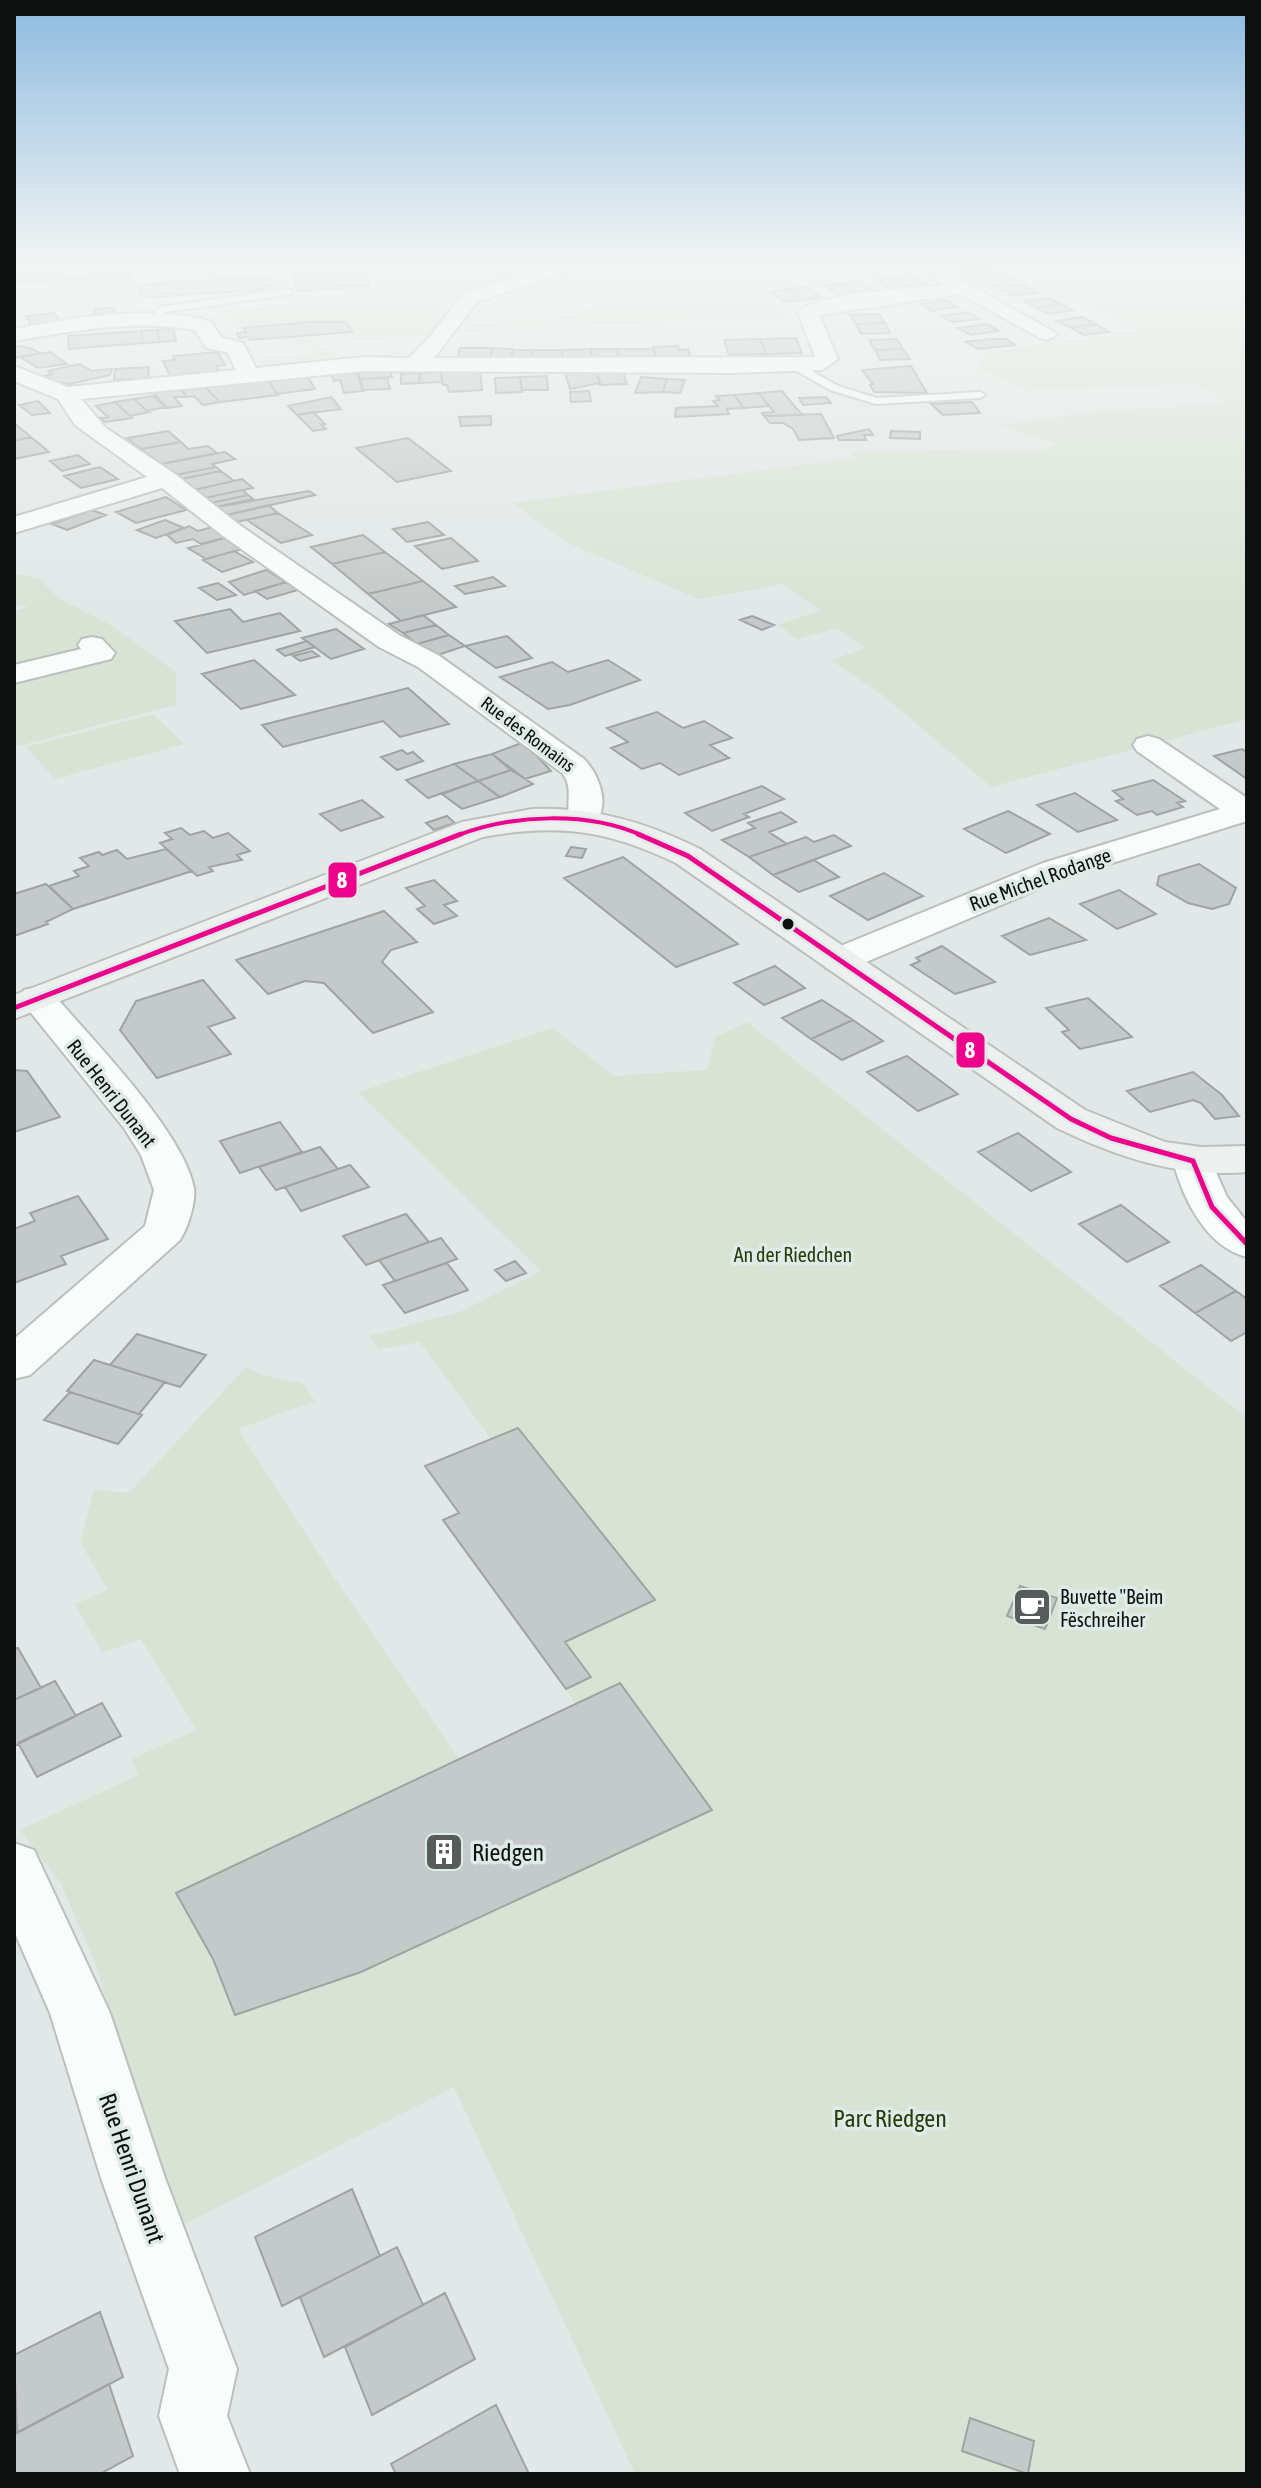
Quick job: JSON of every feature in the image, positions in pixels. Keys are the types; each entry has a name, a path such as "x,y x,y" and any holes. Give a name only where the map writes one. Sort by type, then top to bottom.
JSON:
{"main road":[{"path":"26,1003 474,829 534,818 584,818 647,835 688,856 1071,1119 1111,1138 1193,1161 1247,1159"}],"street":[{"path":"32,380 66,394 186,380"},
{"name":"Rue des Romains","path":"66,394 83,420 98,433 166,479 232,531 389,641 428,661 573,766 586,783 588,793 584,818"},
{"path":"14,525 166,479"},
{"path":"14,674 101,653 92,645"},
{"name":"Rue Michel Rodange","path":"1148,745 1246,812"},
{"name":"Rue Michel Rodange","path":"839,960 1055,870 1246,812"},
{"name":"Rue Henri Dunant","path":"14,1364 165,1231 174,1190 161,1155 139,1122 26,1003"},
{"path":"1193,1161 1208,1204 1227,1228 1247,1244"},
{"name":"Rue Henri Dunant","path":"14,1867 80,2013 133,2178 203,2369 193,2416 215,2474"}],"lane":[{"path":"820,380 834,388 876,401 980,395"}],"green space":[{"path":"1003,380 1247,380 1247,719 991,787 885,697 831,660 866,648 837,628 797,639 778,625 821,610 783,584 699,599 568,543 512,503 854,458 849,451 1047,449 1056,443 999,425 1097,411 1230,404 1197,385 1025,390"},
{"path":"14,574 38,578 60,599 112,626 176,672 176,705 14,747 14,611 28,607 14,604"},
{"path":"153,714 184,744 55,779 26,747"},
{"name":"Parc Riedgen","path":"747,1022 1247,1418 1247,2474 635,2474 454,2087 183,2225 113,2025 98,1970 60,1882 20,1830 138,1775 132,1759 196,1730 141,1639 102,1653 75,1604 108,1590 80,1542 94,1490 129,1493 246,1367 261,1375 302,1383 315,1401 238,1429 331,1573 459,1759 177,1893 213,1959 234,2015 361,1972 712,1810 620,1683 575,1704 566,1689 590,1677 565,1642 654,1600 518,1428 491,1439 420,1342 379,1349 369,1336 462,1311 541,1271 358,1092 553,1028 614,1076 707,1070 715,1037"}],"building":[{"path":"51,380 87,380 70,384"},
{"path":"268,380 310,380 315,389 277,394"},
{"path":"268,380 278,395 220,402 204,386"},
{"path":"340,380 359,380 363,391 344,393"},
{"path":"360,380 388,380 390,389 363,390"},
{"path":"401,380 420,380 420,383 401,384"},
{"path":"420,380 442,382 420,383"},
{"path":"442,380 481,380 482,390 449,392 447,385 443,385"},
{"path":"495,380 520,380 522,392 496,393"},
{"path":"520,380 547,380 548,390 522,390"},
{"path":"567,380 599,380 600,383 570,389"},
{"path":"599,380 626,380 627,384 600,385"},
{"path":"640,380 667,380 663,392 635,393"},
{"path":"667,380 685,380 680,393 663,392"},
{"path":"870,380 919,380 927,393 874,392 870,385 873,384"},
{"path":"202,384 220,402 203,405 194,396 187,397 179,387"},
{"path":"179,387 187,397 174,397 182,406 167,408 151,390"},
{"path":"589,391 591,401 571,402 570,392"},
{"path":"782,391 803,415 764,416 762,413 774,412 759,393"},
{"path":"759,393 769,406 744,408 734,395"},
{"path":"734,395 744,408 727,409 729,414 675,417 676,408 718,406 713,401 720,400 716,396"},
{"path":"153,396 166,407 147,411 134,399"},
{"path":"331,397 341,409 297,415 288,406"},
{"path":"826,397 831,403 803,405 799,398"},
{"path":"134,399 149,412 130,416 115,402"},
{"path":"38,401 50,413 32,415 19,405"},
{"path":"115,402 132,418 105,422 100,418 108,417 96,406"},
{"path":"972,402 980,413 943,415 931,404"},
{"path":"313,412 326,429 313,431 297,415"},
{"path":"821,414 834,438 799,440 793,429 783,423 770,423 764,416"},
{"path":"491,416 491,425 461,426 459,417"},
{"path":"14,423 31,437 14,441"},
{"path":"869,429 873,435 864,435 866,440 839,440 837,436"},
{"path":"168,431 181,442 141,449 127,438"},
{"path":"891,431 920,432 920,439 890,438"},
{"path":"31,437 49,452 14,459 14,441"},
{"path":"408,438 451,471 397,482 356,448"},
{"path":"181,442 188,449 208,446 217,453 161,464 141,449"},
{"path":"225,452 235,459 212,464 216,467 175,475 161,464"},
{"path":"78,455 90,464 62,471 50,461"},
{"path":"100,467 118,479 81,488 64,476"},
{"path":"216,467 221,471 181,479 175,475"},
{"path":"221,471 234,481 194,490 181,479"},
{"path":"242,479 253,488 205,498 194,490"},
{"path":"242,490 248,495 211,503 205,498"},
{"path":"309,491 315,495 227,515 216,507"},
{"path":"248,495 253,499 216,507 211,503"},
{"path":"166,497 186,510 136,523 116,512"},
{"path":"268,505 278,513 237,522 227,515"},
{"path":"91,510 106,515 67,530 52,524"},
{"path":"278,513 312,535 281,543 247,520"},
{"path":"165,520 184,528 156,538 137,530"},
{"path":"428,522 444,535 407,542 393,529"},
{"path":"189,526 198,531 212,527 228,537 201,544 193,539 176,543 167,535"},
{"path":"363,535 385,552 332,564 311,547"},
{"path":"225,538 243,549 206,559 188,548"},
{"path":"451,538 478,561 442,569 415,546"},
{"path":"234,551 253,562 222,572 203,560"},
{"path":"385,552 423,581 368,594 332,564"},
{"path":"266,570 286,582 244,595 229,582"},
{"path":"493,577 505,586 465,594 455,586"},
{"path":"423,581 456,607 401,621 368,594"},
{"path":"286,582 298,590 267,599 255,591"},
{"path":"218,583 236,595 217,600 199,588"},
{"path":"230,609 243,622 280,613 300,631 207,653 175,621"},
{"path":"423,615 436,625 403,633 389,624"},
{"path":"752,616 774,625 762,630 740,620"},
{"path":"436,625 449,635 417,644 403,633"},
{"path":"336,629 364,649 331,659 302,638"},
{"path":"449,635 465,646 435,656 417,644"},
{"path":"507,636 532,658 496,668 465,646"},
{"path":"307,641 315,647 285,656 277,650"},
{"path":"312,651 319,656 300,661 293,656"},
{"path":"254,660 295,695 241,709 202,674"},
{"path":"608,660 640,680 570,705 548,709 500,677 552,662 568,672"},
{"path":"408,688 449,724 400,737 383,721 283,747 262,725"},
{"path":"657,712 683,728 704,721 732,738 710,745 729,758 679,775 660,763 642,769 611,748 628,742 607,728"},
{"path":"524,742 551,771 525,779 492,754"},
{"path":"1242,749 1247,752 1247,779 1214,756"},
{"path":"402,750 407,754 413,752 423,761 397,770 381,757"},
{"path":"492,754 511,770 478,781 454,764"},
{"path":"454,764 478,781 428,798 406,780"},
{"path":"511,770 533,784 500,797 478,781"},
{"path":"1153,780 1185,801 1177,803 1183,807 1157,815 1152,811 1137,815 1116,801 1123,799 1113,791"},
{"path":"478,781 500,797 462,809 442,794"},
{"path":"762,786 784,799 744,814 749,817 712,831 685,813"},
{"path":"1075,793 1117,820 1078,832 1037,805"},
{"path":"362,800 383,817 341,831 320,814"},
{"path":"1008,811 1050,834 1006,853 964,829"},
{"path":"781,812 796,822 769,832 787,844 749,857 722,840 755,828 748,823"},
{"path":"447,816 455,823 434,830 426,823"},
{"path":"181,828 190,835 204,831 213,838 228,833 250,851 237,855 242,860 209,867 213,871 197,876 160,843 172,839 165,833"},
{"path":"834,835 851,846 773,875 749,857 806,837 814,842"},
{"path":"571,847 586,849 582,858 566,856"},
{"path":"166,849 192,871 73,909 49,886 79,876 74,871 89,866 80,858 117,850 127,859"},
{"path":"623,857 738,944 676,967 564,878"},
{"path":"814,860 839,877 799,892 773,875"},
{"path":"1199,864 1236,888 1229,904 1212,909 1188,903 1157,885 1159,876"},
{"path":"884,873 923,896 868,920 830,896"},
{"path":"434,880 457,901 444,905 457,916 434,924 417,909 425,906 406,888"},
{"path":"46,884 73,909 46,922 48,924 14,936 14,894"},
{"path":"1119,890 1156,914 1117,929 1080,904"},
{"path":"384,911 417,942 391,950 382,962 433,1012 373,1033 324,983 305,981 268,994 236,960"},
{"path":"1049,918 1086,940 1030,955 1002,936"},
{"path":"942,946 995,982 955,994 911,965 920,961 916,958"},
{"path":"775,966 805,988 764,1005 734,983"},
{"path":"203,980 235,1018 208,1027 231,1054 157,1078 120,1030 136,1001"},
{"path":"1088,998 1132,1037 1080,1049 1062,1032 1069,1030 1046,1008"},
{"path":"822,1000 853,1020 811,1039 782,1018"},
{"path":"853,1020 883,1041 842,1060 811,1039"},
{"path":"907,1056 958,1094 918,1111 867,1072"},
{"path":"14,1070 27,1071 60,1117 14,1132"},
{"path":"1193,1072 1222,1095 1239,1116 1215,1119 1201,1103 1193,1100 1150,1112 1127,1091"},
{"path":"280,1122 302,1152 240,1173 220,1141"},
{"path":"1018,1133 1071,1172 1031,1191 978,1152"},
{"path":"320,1147 338,1169 276,1190 259,1167"},
{"path":"350,1165 369,1187 301,1211 285,1187"},
{"path":"78,1196 108,1239 61,1256 66,1264 14,1283 14,1229 35,1221 30,1213"},
{"path":"1121,1205 1169,1242 1127,1262 1079,1224"},
{"path":"406,1214 429,1242 366,1265 343,1236"},
{"path":"441,1238 457,1259 395,1281 379,1260"},
{"path":"515,1261 526,1273 506,1281 495,1270"},
{"path":"447,1263 468,1290 405,1313 383,1285"},
{"path":"1201,1265 1236,1291 1195,1313 1160,1286"},
{"path":"1236,1291 1247,1299 1247,1332 1231,1341 1195,1313"},
{"path":"137,1334 206,1355 180,1387 110,1365"},
{"path":"94,1360 165,1382 139,1414 67,1391"},
{"path":"70,1392 142,1415 118,1444 44,1420"},
{"path":"518,1428 655,1600 565,1642 591,1677 566,1689 443,1520 459,1513 425,1466"},
{"name":"Buvette \"Beim Fëschreiher","path":"1020,1586 1057,1598 1045,1629 1007,1616"},
{"path":"18,1648 41,1688 14,1700 14,1649"},
{"path":"55,1681 76,1716 14,1746 14,1700"},
{"name":"Riedgen","path":"620,1683 712,1810 361,1972 235,2015 213,1959 176,1893"},
{"path":"102,1703 121,1736 37,1777 18,1743"},
{"path":"352,2189 380,2256 282,2306 255,2237"},
{"path":"397,2247 423,2305 324,2357 300,2297"},
{"path":"445,2293 475,2359 372,2415 345,2347"},
{"path":"100,2312 123,2377 17,2433 14,2355"},
{"path":"109,2384 133,2456 100,2474 14,2474 14,2434"},
{"path":"496,2405 529,2474 396,2474 391,2464"},
{"path":"970,2418 1034,2441 1028,2474 962,2451"}],"transit line":[{"name":"8","path":"14,1008 474,829 532,820 584,820 634,832 688,856 1071,1119 1111,1138 1193,1161 1212,1207 1247,1244"}],"place":[{"name":"Buvette \"Beim Fëschreiher","path":"1032,1607"},
{"name":"Riedgen","path":"444,1852"}],"park label":[{"name":"An der Riedchen","path":"793,1254"}]}
